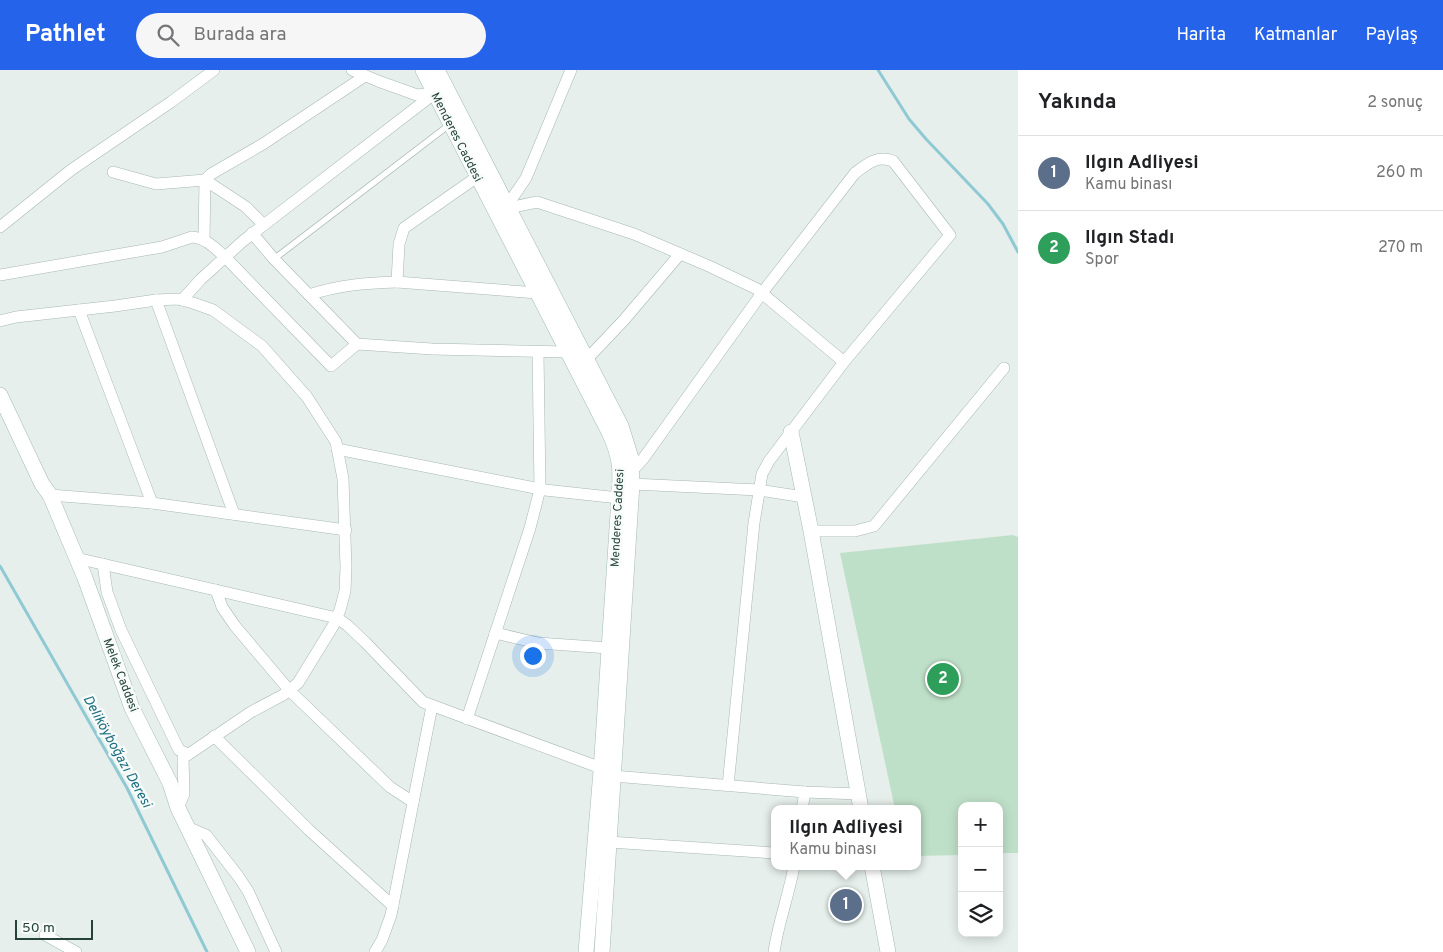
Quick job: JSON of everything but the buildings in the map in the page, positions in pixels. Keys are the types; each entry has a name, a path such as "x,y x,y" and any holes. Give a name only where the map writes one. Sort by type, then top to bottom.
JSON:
{"main road":[{"name":"Menderes Caddesi","path":"423,70 568,352 616,449 621,470 609,648 607,772 609,842 602,952"},
{"name":"Menderes Caddesi","path":"437,70 621,426 628,447 632,478 607,772 586,952"},
{"name":"Melek Caddesi","path":"0,395 42,484 50,495 76,558 132,708 170,783 178,808 248,952"},
{"path":"791,432 860,801"},
{"path":"873,870 888,952"}],"street":[{"path":"0,227 72,170 214,70"},
{"path":"352,70 418,95 435,93"},
{"path":"507,207 526,178 572,70"},
{"path":"204,240 204,180 210,174 263,144 365,76"},
{"path":"182,300 225,257 252,234 435,93"},
{"path":"728,786 754,523 759,490 762,474 769,461 844,362 950,235 893,161 885,158 868,163 855,174 762,293 642,459 632,478 759,490 804,497"},
{"path":"113,172 156,184 204,180 246,206 264,225"},
{"path":"397,282 399,244 404,228 478,177"},
{"path":"507,207 537,202 634,234 757,288 844,362"},
{"path":"252,234 356,344 432,349 568,352"},
{"path":"0,275 162,247 192,237 208,242 225,257 331,366 356,344"},
{"path":"587,359 624,320 680,254"},
{"path":"309,295 328,288 363,283 397,282 538,293"},
{"path":"156,300 234,514"},
{"path":"0,321 16,317 156,300 182,300 213,310 262,346 307,397 336,442 343,479 346,530 345,591 337,618 298,683 283,696 251,712 184,758 184,794 178,808"},
{"path":"79,310 152,503"},
{"path":"467,719 530,528 540,489 538,352"},
{"path":"811,531 855,531 874,526 1004,368"},
{"path":"338,449 540,489 620,498"},
{"path":"50,495 152,503 346,530"},
{"path":"76,558 337,618 365,642 423,702 607,772 728,786 805,792 860,801"},
{"path":"103,564 107,592 121,630 179,750 188,754"},
{"path":"216,590 222,606 235,626 289,690 390,786 413,802"},
{"path":"495,633 538,642 609,648"},
{"path":"376,952 393,906 432,706"},
{"path":"214,736 309,830 393,906"},
{"path":"803,805 805,792"},
{"path":"188,827 206,834 238,876 248,892 276,952"},
{"path":"609,842 771,853"},
{"path":"774,952 778,927 793,870"},
{"path":"45,935 76,952"}],"lane":[{"path":"274,259 450,124"}],"green space":[{"path":"1013,535 1018,537 1018,853 1003,853 1003,802 958,802 958,855 921,856 921,805 894,805 840,553"}],"waterway":[{"path":"878,70 909,119 988,204 1003,224 1018,252"},
{"name":"Deliköyboğazı Deresi","path":"0,566 127,788 207,952"}],"place":[{"name":"Ilgın Stadı","path":"943,679"},
{"name":"Ilgın Adliyesi","path":"846,905"}]}
